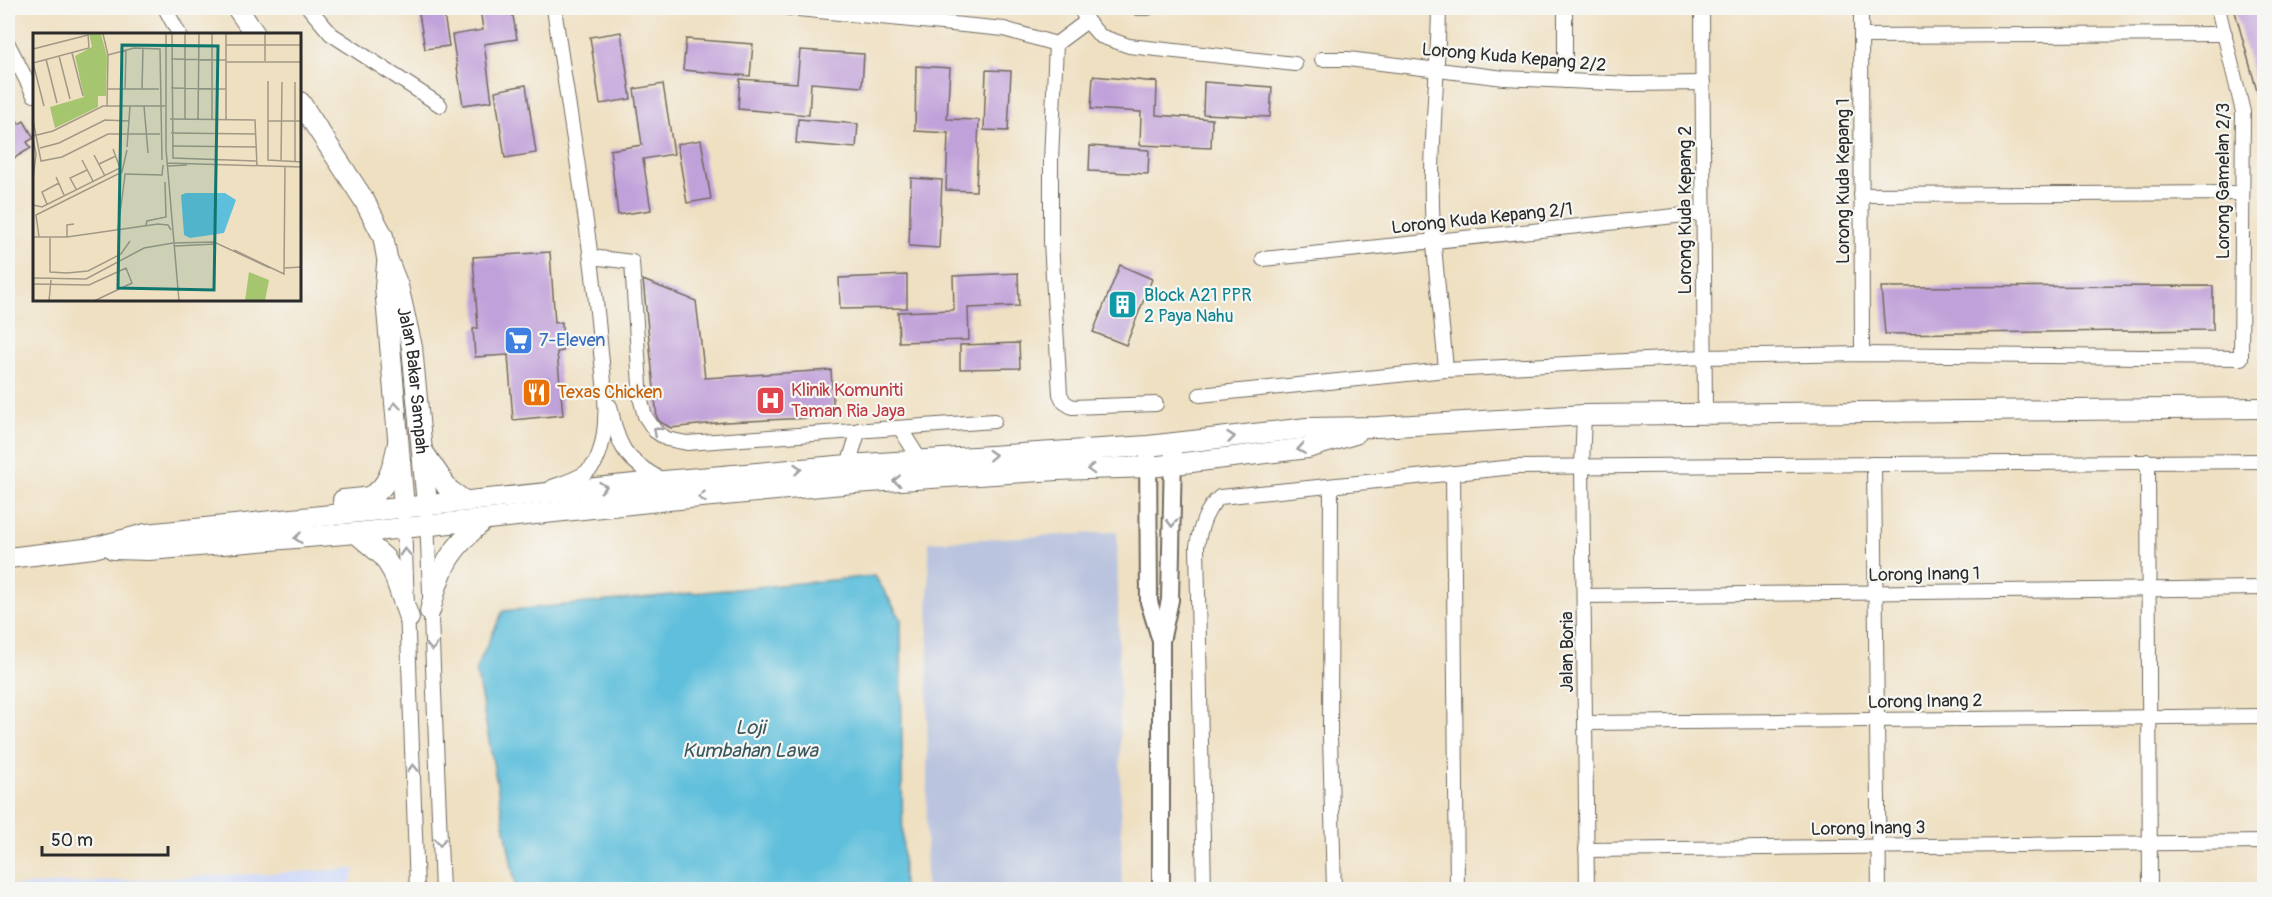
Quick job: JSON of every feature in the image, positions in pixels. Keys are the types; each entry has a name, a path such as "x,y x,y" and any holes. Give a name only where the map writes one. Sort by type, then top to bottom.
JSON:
{"main road":[{"path":"237,8 254,33"},
{"name":"Jalan Bakar Sampah","path":"302,105 364,200 382,236 387,258 398,286 412,347 427,504"},
{"name":"Jalan Bakar Sampah","path":"387,258 385,287 404,507"},
{"path":"146,534 664,481 848,465 1148,446 1307,428 1378,427 1584,415 1705,412 2265,408"},
{"path":"93,548 149,550 356,533 854,483 1057,470 1150,467 1308,448 1378,427"},
{"path":"8,558 93,548 174,526 233,515 370,496 381,487 391,472 398,443"},
{"path":"421,448 448,490 463,500"},
{"path":"430,610 439,576 449,555 463,538 484,520"},
{"path":"356,533 384,557 393,572 409,618"}],"street":[{"path":"165,8 178,33"},
{"path":"309,8 331,34 440,105"},
{"path":"534,494 588,471 597,461 603,439 605,417 591,257 554,8"},
{"path":"788,8 1004,29 1056,45"},
{"path":"1080,8 1087,21 1100,36 1129,46 1295,64"},
{"path":"1138,8 1148,8"},
{"path":"1439,8 1432,173 1433,241 1446,370"},
{"path":"1565,8 1565,81"},
{"name":"Lorong Kuda Kepang 2","path":"1702,8 1705,412"},
{"name":"Lorong Kuda Kepang 1","path":"1861,8 1862,354"},
{"name":"Lorong Gamelan 2/3","path":"1862,354 2241,358 2244,112 2218,8"},
{"path":"1087,21 1056,45 1051,161 1051,242 1060,394 1064,402 1072,407 1156,405"},
{"path":"1861,36 2225,34"},
{"path":"8,44 33,92"},
{"name":"Lorong Kuda Kepang 2/2","path":"1322,59 1348,59 1504,78 1703,83"},
{"path":"1861,195 2242,193"},
{"name":"Lorong Kuda Kepang 2/1","path":"1263,259 1704,213"},
{"path":"591,257 632,262 641,401 650,424 655,431 667,439 687,443 994,421"},
{"path":"1200,395 1446,370 1704,357 1862,354"},
{"path":"602,363 617,438 624,452 645,470 664,481"},
{"name":"Jalan Boria","path":"1584,415 1582,465 1587,890"},
{"path":"900,428 920,460"},
{"path":"848,465 859,430"},
{"path":"1161,890 1161,641 1170,600 1172,443"},
{"path":"1148,446 1150,467 1149,602 1161,641"},
{"path":"2148,461 2150,890"},
{"path":"1204,890 1197,546 1209,509 1221,497 1515,467 2265,461"},
{"path":"1874,465 1879,890"},
{"path":"1453,474 1457,890"},
{"path":"1331,487 1330,735 1334,890"},
{"path":"427,504 442,890"},
{"path":"404,507 417,890"},
{"name":"Lorong Inang 1","path":"1584,596 2265,588"},
{"name":"Lorong Inang 2","path":"1585,723 2265,716"},
{"name":"Lorong Inang 3","path":"1586,850 2265,842"}],"shaded area":[{"path":"1117,532 1122,889 926,889 929,542"},
{"path":"355,869 348,889 8,889 8,886"}],"water":[{"name":"Loji Kumbahan Lawa","path":"875,576 901,619 903,889 516,889 476,669 503,611"}],"building":[{"path":"418,8 443,8 449,46 425,49"},
{"path":"480,8 512,10 517,39 484,44 492,101 463,105 452,35 483,30"},
{"path":"2234,8 2265,8 2265,102 2260,102"},
{"path":"621,32 631,99 600,104 590,37"},
{"path":"686,39 753,44 750,76 683,70"},
{"path":"800,50 864,54 862,87 811,83 809,115 738,109 740,79 797,83"},
{"path":"916,66 950,68 947,119 979,120 976,191 946,190 948,133 915,131"},
{"path":"986,70 1011,71 1008,131 984,130"},
{"path":"1093,76 1157,82 1156,115 1212,119 1211,148 1140,145 1141,112 1091,109"},
{"path":"1204,82 1272,87 1270,117 1203,114"},
{"path":"663,84 674,154 643,159 651,210 618,215 610,150 642,145 634,89"},
{"path":"526,85 536,153 505,158 495,91"},
{"path":"8,105 19,124 24,121 33,139 27,142 31,148 8,162"},
{"path":"798,119 858,124 856,148 796,143"},
{"path":"701,140 711,199 687,203 677,144"},
{"path":"1090,146 1149,150 1148,174 1089,171"},
{"path":"911,178 942,180 939,248 909,246"},
{"path":"550,252 555,323 562,322 563,351 557,352 563,415 513,420 508,355 475,357 473,329 478,328 473,257"},
{"name":"Block A21 PPR 2 Paya Nahu","path":"1120,265 1152,279 1126,345 1093,332"},
{"path":"1018,273 1019,306 968,308 969,340 899,342 898,312 954,310 953,276"},
{"path":"907,275 907,308 840,309 839,278"},
{"path":"643,280 696,301 705,378 831,370 834,417 725,422 671,428 660,422 657,418"},
{"path":"2213,286 2213,330 1885,334 1881,287"},
{"path":"1019,343 1020,368 960,369 960,345"}],"place":[{"name":"Block A21 PPR 2 Paya Nahu","path":"1123,305"},
{"name":"7-Eleven","path":"518,340"},
{"name":"Texas Chicken","path":"536,392"},
{"name":"Klinik Komuniti Taman Ria Jaya","path":"770,400"}]}
